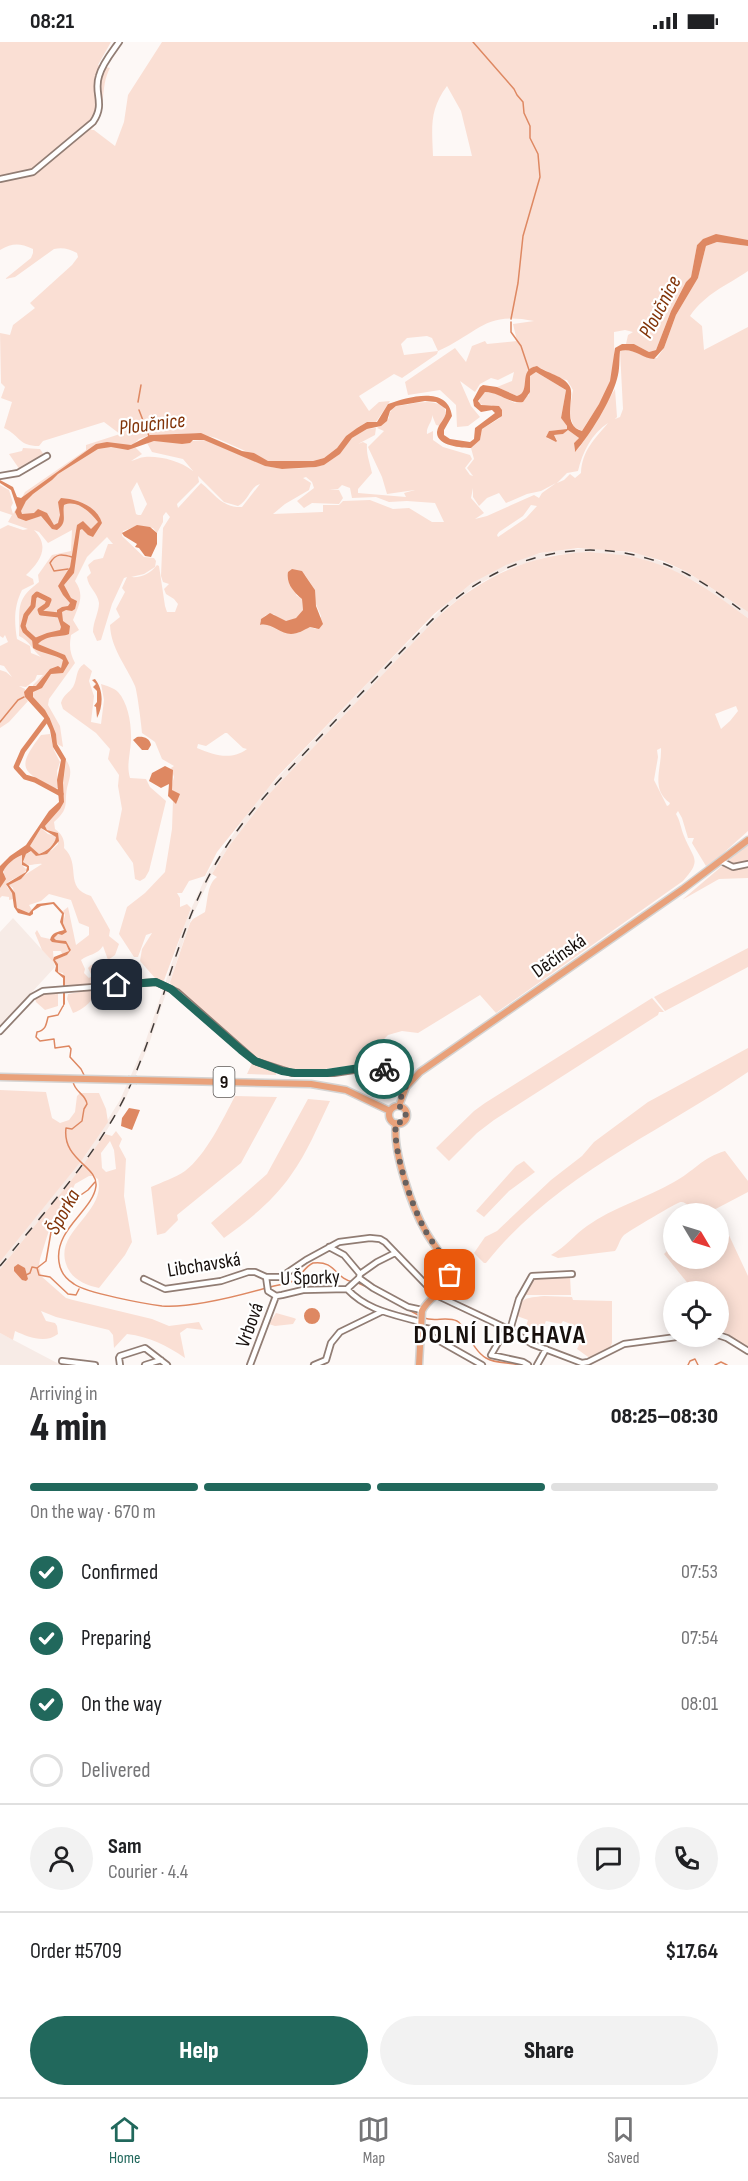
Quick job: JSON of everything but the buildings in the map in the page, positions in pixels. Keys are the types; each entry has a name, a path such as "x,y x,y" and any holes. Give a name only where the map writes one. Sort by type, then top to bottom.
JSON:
{"main road":[{"name":"Děčínská","path":"399,1106 402,1093 408,1083 420,1072 748,840"},
{"name":"9","path":"0,1077 311,1084 345,1090 390,1111"},
{"path":"399,1106 405,1110 406,1117 402,1122 396,1123 390,1118 390,1111 399,1106"},
{"path":"396,1123 396,1144 419,1220 450,1271 449,1280 421,1318 419,1365"}],"street":[{"path":"0,179 33,172 43,166 93,122 99,114 97,82 99,74 119,42"},
{"path":"0,476 18,473 47,456"},
{"path":"721,861 733,867 748,864"},
{"path":"0,1031 32,997 43,991 156,982 177,993 255,1061 282,1071 295,1073 334,1073 374,1067 391,1072 408,1083"},
{"name":"Libchavská","path":"144,1279 165,1289 221,1281 248,1272 255,1272 266,1277 285,1276 306,1260 329,1247 348,1240 376,1238 385,1242 436,1295 546,1349 585,1363 627,1343 663,1339"},
{"path":"329,1247 344,1255 357,1279 408,1307 421,1318 431,1329 429,1335"},
{"path":"347,1289 377,1262 395,1253"},
{"path":"528,1365 491,1355 508,1329 519,1299 532,1276 572,1274"},
{"name":"U Šporky","path":"266,1277 267,1288 276,1296 303,1290 347,1289 355,1297 381,1312 421,1318"},
{"name":"Vrbová","path":"250,1365 276,1296"},
{"path":"314,1365 326,1360 331,1343 340,1332 381,1312"},
{"path":"421,1336 429,1335 482,1365"},
{"path":"729,1339 748,1351"},
{"path":"120,1365 120,1356 141,1348 150,1350 167,1365"},
{"path":"537,1365 546,1349"},
{"path":"145,1365 161,1360"},
{"path":"62,1361 95,1365"}],"shaded area":[{"path":"0,42 111,42 98,65 110,68 100,116 91,130 115,146 124,122 128,95 162,42 748,42 748,240 715,236 702,240 697,245 691,277 671,311 656,350 649,352 634,344 626,344 628,335 633,332 625,330 614,332 614,363 611,381 602,401 582,431 574,427 569,413 573,390 567,380 534,366 530,376 536,372 566,390 561,418 567,429 549,431 547,438 556,442 554,435 563,434 568,430 579,438 574,443 574,451 580,447 615,389 617,417 615,419 620,417 623,409 620,351 625,350 657,358 664,348 676,315 698,278 706,246 717,242 748,246 748,271 703,301 690,316 702,326 704,350 748,327 748,612 687,572 663,561 632,552 578,548 540,553 506,565 472,583 434,614 277,777 217,852 205,876 189,881 182,893 177,893 180,898 180,907 187,904 191,908 163,983 155,978 140,961 142,949 152,933 146,935 138,957 134,957 119,934 127,907 145,893 165,872 172,829 174,792 171,789 174,777 171,768 174,766 162,759 155,742 142,733 135,686 111,634 110,625 120,617 116,609 125,592 122,588 127,577 124,578 112,604 101,640 97,641 93,632 99,603 88,581 87,577 91,573 88,565 94,560 103,558 108,544 113,544 107,537 87,557 75,581 80,596 73,620 79,630 71,635 70,643 75,663 49,699 48,705 60,726 63,747 57,744 56,734 32,696 33,685 43,675 37,675 35,680 26,687 19,686 25,689 25,697 28,701 9,722 0,728 0,670 12,677 4,666 0,665 0,646 8,642 5,635 3,638 0,636 0,529 8,525 23,530 28,529 8,522 12,515 0,511 0,485 9,490 13,503 11,507 13,514 25,492 86,450 86,445 120,434 104,422 43,441 39,446 32,446 4,428 12,402 1,398 5,387 1,383 0,333 10,335 13,325 35,308 30,303 78,257 77,253 69,249 54,249 15,277 5,279 31,258 33,253 33,249 24,246 9,246 0,250","holes":["447,86 461,111 472,156 433,156 434,111","504,319 534,321 513,324 517,341 487,344 485,341 472,346 466,362 455,348 405,382 408,395 440,390 456,405 457,427 468,426 480,417 471,406 460,381 475,392 480,384 491,378 498,380 514,372 512,381 497,387 517,396 523,395 530,377 529,395 515,403 495,393 485,392 480,397 479,403 484,406 492,405 500,418 482,429 480,440 471,448 474,459 467,468 473,476 465,468 472,459 470,455 443,447 433,440 433,431 427,434 432,415 436,425 440,426 446,415 444,407 432,402 394,407 389,418 377,428 384,431 368,447 387,494 415,490 404,493 406,497 358,493 358,489 372,473 367,444 363,442 358,444 375,435 376,428 367,429 352,438 340,454 324,465 308,468 282,469 266,466 205,440 147,443 152,452 183,459 193,471 182,464 164,458 143,457 131,461 142,454 133,445 139,439 150,435 196,433 216,438 268,461 313,461 324,458 357,428 367,422 376,422 390,401 379,402 369,411 359,396 394,374 402,378 437,354 438,351 492,321","427,336 432,338 438,351 404,355 401,344 407,338","608,423 587,451 581,473 575,478 570,474 557,483 567,473 578,471 585,451 602,427","198,476 224,502 238,506 260,484 242,507 235,507 219,500 201,483 178,508 177,504 199,482","306,477 312,482 314,488 297,501 304,508 312,503 339,504 343,498 339,490 329,489 338,489 342,485 350,488 352,498 376,497 389,502 435,503 444,522 432,522 409,508 393,509 370,500 343,501 339,505 323,505 323,512 273,514 309,490 311,483 303,478","137,482 147,504 141,515 136,514 131,492","556,483 539,498 534,495 475,519 484,513 471,498 473,488 473,497 479,506 487,498 499,493 506,503 541,491","531,505 537,506 526,518 498,537 499,532 523,516","166,512 170,517 163,528 161,576 163,582 169,584 164,589 166,594 178,604 175,612 167,612 159,566 155,567 154,558 144,557 122,536 123,531 137,526 153,528 157,533","34,530 39,532 48,543 72,530 71,551 52,555 38,575 39,582 26,594 20,605 19,636 26,640 41,657 31,653 30,646 17,639 15,620 17,602 22,590 34,584 33,579 26,575 42,553 42,542","155,567 142,576 131,577 144,574","305,575 315,590 315,602 321,616 316,629 310,627 299,633 292,633 269,625 260,625 260,621 266,615 274,614 286,622 296,618 303,610 302,599 296,595","227,733 247,749 235,755 216,755 197,748 198,744 206,746"]},
{"path":"716,234 748,240 748,246 717,242 706,246 698,278 676,315 664,348 654,359 629,350 620,351 618,376 610,397 575,452 574,443 579,438 568,430 563,434 554,435 556,442 546,437 549,431 567,429 561,418 566,390 536,372 530,376 530,392 523,402 485,392 478,401 481,405 499,406 502,416 482,429 480,440 471,448 450,445 438,437 437,432 446,409 436,402 425,401 396,406 381,426 367,429 352,438 340,454 324,465 282,469 265,466 204,440 193,440 182,444 154,441 128,450 111,447 98,449 58,474 26,501 21,511 22,514 34,513 38,509 47,513 54,525 58,523 60,515 58,502 61,498 86,504 96,512 102,523 93,537 82,529 80,530 74,573 64,585 71,598 77,601 75,609 62,612 63,621 70,626 69,634 50,637 38,644 65,655 69,663 63,673 51,674 42,688 33,692 33,697 50,719 57,744 66,759 63,783 64,802 45,826 47,830 58,833 59,841 47,854 36,856 31,851 26,854 23,862 29,866 29,870 21,879 9,885 15,893 17,908 29,913 37,904 54,902 64,913 63,923 67,932 62,935 58,934 54,938 66,941 71,950 67,955 55,960 58,964 58,972 65,976 65,1004 63,1007 63,978 55,971 56,966 53,960 54,957 69,951 66,944 50,940 54,934 64,930 60,922 62,914 53,904 41,906 30,916 18,913 14,907 12,893 6,884 26,872 27,867 22,865 22,855 11,862 3,872 6,879 0,888 0,866 26,845 49,811 59,802 57,780 61,760 53,747 50,730 44,718 25,697 24,692 29,686 36,686 50,669 58,666 61,668 63,660 33,648 32,639 60,630 57,610 70,603 58,586 70,567 77,525 83,521 91,529 98,522 87,511 74,504 64,505 64,522 57,530 52,529 41,516 26,521 18,518 11,490 0,483 0,480 13,487 17,497 21,498 96,444 107,442 131,445 150,435 201,433 242,451 254,453 268,461 313,461 324,458 357,428 367,422 377,422 388,404 426,396 443,400 449,406 452,416 444,430 444,435 450,439 470,442 474,439 475,428 495,413 492,410 481,412 474,406 473,400 480,387 483,385 497,387 517,396 524,390 528,371 537,366 568,383 571,392 570,417 576,428 582,431 610,381 615,348 622,344 634,344 649,352 656,350 671,311 691,277 697,245 703,239","holes":["41,828 56,837 54,843 39,854 30,846"]},
{"path":"23,448 40,449 44,455 20,470 9,454 22,451"},
{"path":"137,525 150,527 157,533 157,544 151,557 145,556 139,548 135,547 137,544 122,533"},
{"path":"590,548 642,554 687,572 748,612 748,618 698,583 641,559 590,552 553,555 507,569 475,586 446,609 269,794 229,846 212,874 191,919 148,1047 124,1102 91,1156 0,1269 0,1262 87,1153 120,1100 144,1046 187,918 208,872 265,791 453,597 481,577 528,556 552,551"},
{"path":"590,552 616,554 656,563 697,583 748,618 748,831 706,866 692,843 694,838 688,838 678,811 676,814 694,859 693,868 683,881 496,1013 480,995 418,1033 402,1031 388,1035 378,1045 369,1063 304,1071 281,1069 263,1062 239,1044 170,982 190,923 205,912 210,888 217,877 212,874 229,846 269,794 446,610 464,595 502,572 544,558","holes":["736,706 738,711 721,729 715,714","661,748 658,778 660,791 670,803 667,806 654,780 657,750"]},
{"path":"292,569 302,571 315,590 316,606 323,624 319,629 310,627 299,633 291,634 268,625 260,625 261,619 270,613 286,621 296,618 303,610 302,599 289,584 288,572"},
{"path":"84,664 92,671 89,681 94,696 91,722 101,724 104,700 101,684 116,691 125,704 130,720 128,767 130,778 146,779 150,787 166,801 149,871 140,881 135,879 133,863 116,839 122,809 118,786 119,775 108,759 110,749 96,733 63,709 61,703 73,687 78,672"},
{"path":"95,679 102,698 97,718 94,706 97,702 97,691 93,687 96,684 92,680"},
{"path":"50,734 60,762 57,771 58,788 35,777 26,767 28,754 41,735"},
{"path":"137,737 148,739 151,745 148,750 142,750 133,740"},
{"path":"66,760 70,767 70,774 65,806 54,822 55,829 60,833 64,848 72,862 78,888 91,896 110,930 109,936 119,944 115,955 108,960 103,946 81,960 85,969 84,973 89,978 92,976 88,968 91,965 97,965 108,972 117,970 134,980 65,988 63,973 58,972 58,964 55,960 67,955 71,950 65,941 54,938 57,934 62,935 67,932 63,923 65,915 63,911 68,907 76,945 89,935 89,927 79,923 71,900 49,894 41,901 29,905 32,910 29,913 17,908 13,888 9,885 42,864 25,864 23,862 26,854 32,851 36,856 52,850 58,844 58,833 47,830 45,826 60,809"},
{"path":"165,766 173,770 172,790 180,794 176,804 168,796 169,784 161,788 149,781 152,773"},
{"path":"41,828 48,834 56,836 56,842 39,854 30,846"},
{"path":"748,844 748,878 719,879 682,900"},
{"path":"22,855 22,865 27,870 8,882 7,887 12,892 13,899 9,900 9,897 2,896 0,898 4,868"},
{"path":"13,918 54,963 55,967 0,1027 0,932"},
{"path":"37,930 41,937 66,944 69,951 62,954 61,951 53,951 54,963 42,950 35,933"},
{"path":"748,948 748,967 665,1011 654,997"},
{"path":"91,990 95,994 91,1000 83,1008 73,1013 67,999 68,994"},
{"path":"45,992 58,992 58,1006 45,1010 36,1002 35,998"},
{"path":"652,998 664,1012 659,1012 658,1015 494,1120 477,1133 449,1161 436,1148 485,1103"},
{"path":"748,1048 748,1072 576,1180 513,1232 486,1263 474,1253 485,1237 497,1231 551,1180 582,1156 594,1142 648,1102"},
{"path":"253,1061 276,1072 276,1075 247,1074"},
{"path":"0,1090 46,1092 52,1118 60,1123 69,1120 75,1112 77,1096 80,1093 99,1093 106,1109 108,1122 82,1160 0,1262"},
{"path":"235,1096 277,1097 241,1163 177,1215 178,1220 165,1233 157,1235 151,1187 177,1176 193,1164 213,1136"},
{"path":"308,1099 330,1101 297,1167 268,1202 224,1238 211,1223 267,1174"},
{"path":"129,1108 140,1110 132,1130 121,1126 122,1118"},
{"path":"116,1131 122,1139 119,1146 126,1159 124,1196 132,1242 125,1255 99,1288 83,1283 70,1272 65,1259 66,1246 71,1235 94,1203 98,1192 98,1179 89,1176 75,1184 66,1204 50,1227 40,1259 41,1276 66,1298 152,1319 169,1326 199,1322 203,1330 187,1328 180,1333 185,1358 157,1342 127,1334 114,1348 113,1335 109,1330 41,1311 46,1321 55,1323 58,1334 42,1339 15,1331 13,1340 0,1333 0,1269 81,1168 105,1134 112,1136","holes":["110,1141 114,1150 116,1169 106,1172 102,1168 101,1153"]},
{"path":"725,1151 748,1181 748,1192 727,1203 663,1203 663,1211 624,1235 615,1251 558,1258 551,1255 597,1219 674,1182"},
{"path":"524,1161 535,1172 509,1191 484,1217 476,1211 516,1166"},
{"path":"729,1235 748,1276 748,1347 729,1335 729,1281 686,1281 676,1269 729,1269"},
{"path":"18,1264 25,1268 28,1279 26,1281 14,1271 14,1267"},
{"path":"570,1276 571,1295 522,1295 532,1279 537,1277"},
{"path":"572,1297 573,1300 612,1301 610,1348 591,1359 577,1349 580,1343 576,1341 581,1331 578,1327 563,1321 561,1324 546,1321 541,1332 526,1326 528,1320 517,1316 520,1305 528,1298"},
{"path":"312,1308 320,1316 312,1324 304,1316"},
{"path":"276,1313 296,1319 293,1324 275,1326 269,1324"},
{"path":"0,1333 61,1365 0,1365"}],"waterway":[{"path":"473,42 523,102 524,113 530,126 530,138 538,154 540,177 523,236 511,319"},
{"path":"511,322 511,332 521,346 529,370"},
{"path":"138,402 141,385"},
{"name":"Ploučnice","path":"139,410 149,436"},
{"path":"68,569 54,571 50,563 60,555 72,557"},
{"path":"36,641 23,626 26,615 33,606 34,597 37,594 49,600 47,605 40,610 41,613 59,615"},
{"path":"0,722 18,700 24,697"},
{"path":"47,719 23,751 16,767 25,777 61,794"},
{"name":"Šporka","path":"63,1006 58,1015 48,1017 45,1027 37,1032 36,1037 40,1041 54,1039 55,1048 69,1046 70,1057 85,1077"},
{"name":"Šporka","path":"73,1081 75,1088 85,1098 87,1104 82,1121 72,1129 66,1128 66,1139 74,1155 92,1173 96,1186 88,1204 62,1240 59,1250 61,1269 71,1282 116,1298 162,1306 215,1301 290,1282 313,1263 326,1264 342,1277 353,1282"},
{"path":"26,1275 30,1273 32,1267 37,1268 46,1261 51,1232 63,1221 63,1215 72,1208 75,1199 95,1182"},
{"path":"37,1268 39,1275 50,1277 68,1294 76,1295 79,1289"},
{"name":"Šporka","path":"358,1283 367,1287"},
{"name":"Šporka","path":"376,1292 420,1316"},
{"name":"Šporka","path":"424,1318 457,1321 476,1349 486,1358 519,1365"},
{"path":"688,1365 695,1359 698,1365"},
{"path":"715,1365 721,1362 727,1365"}],"railway":[{"path":"0,1266 71,1180 118,1110 142,1058 192,913 219,858 265,796 427,625 454,600 484,580 516,564 548,554 582,550 617,552 652,560 687,574 748,615"}],"way so far":[{"path":"384,1069 408,1083 402,1093 399,1106 405,1110 406,1117 402,1122 396,1123 396,1144 419,1220 447,1265 450,1275"}],"district":[{"name":"DOLNÍ LIBCHAVA","path":"500,1335"}],"route":[{"path":"117,985 156,982 171,989 255,1061 282,1071 327,1073 366,1067 384,1069"}]}
